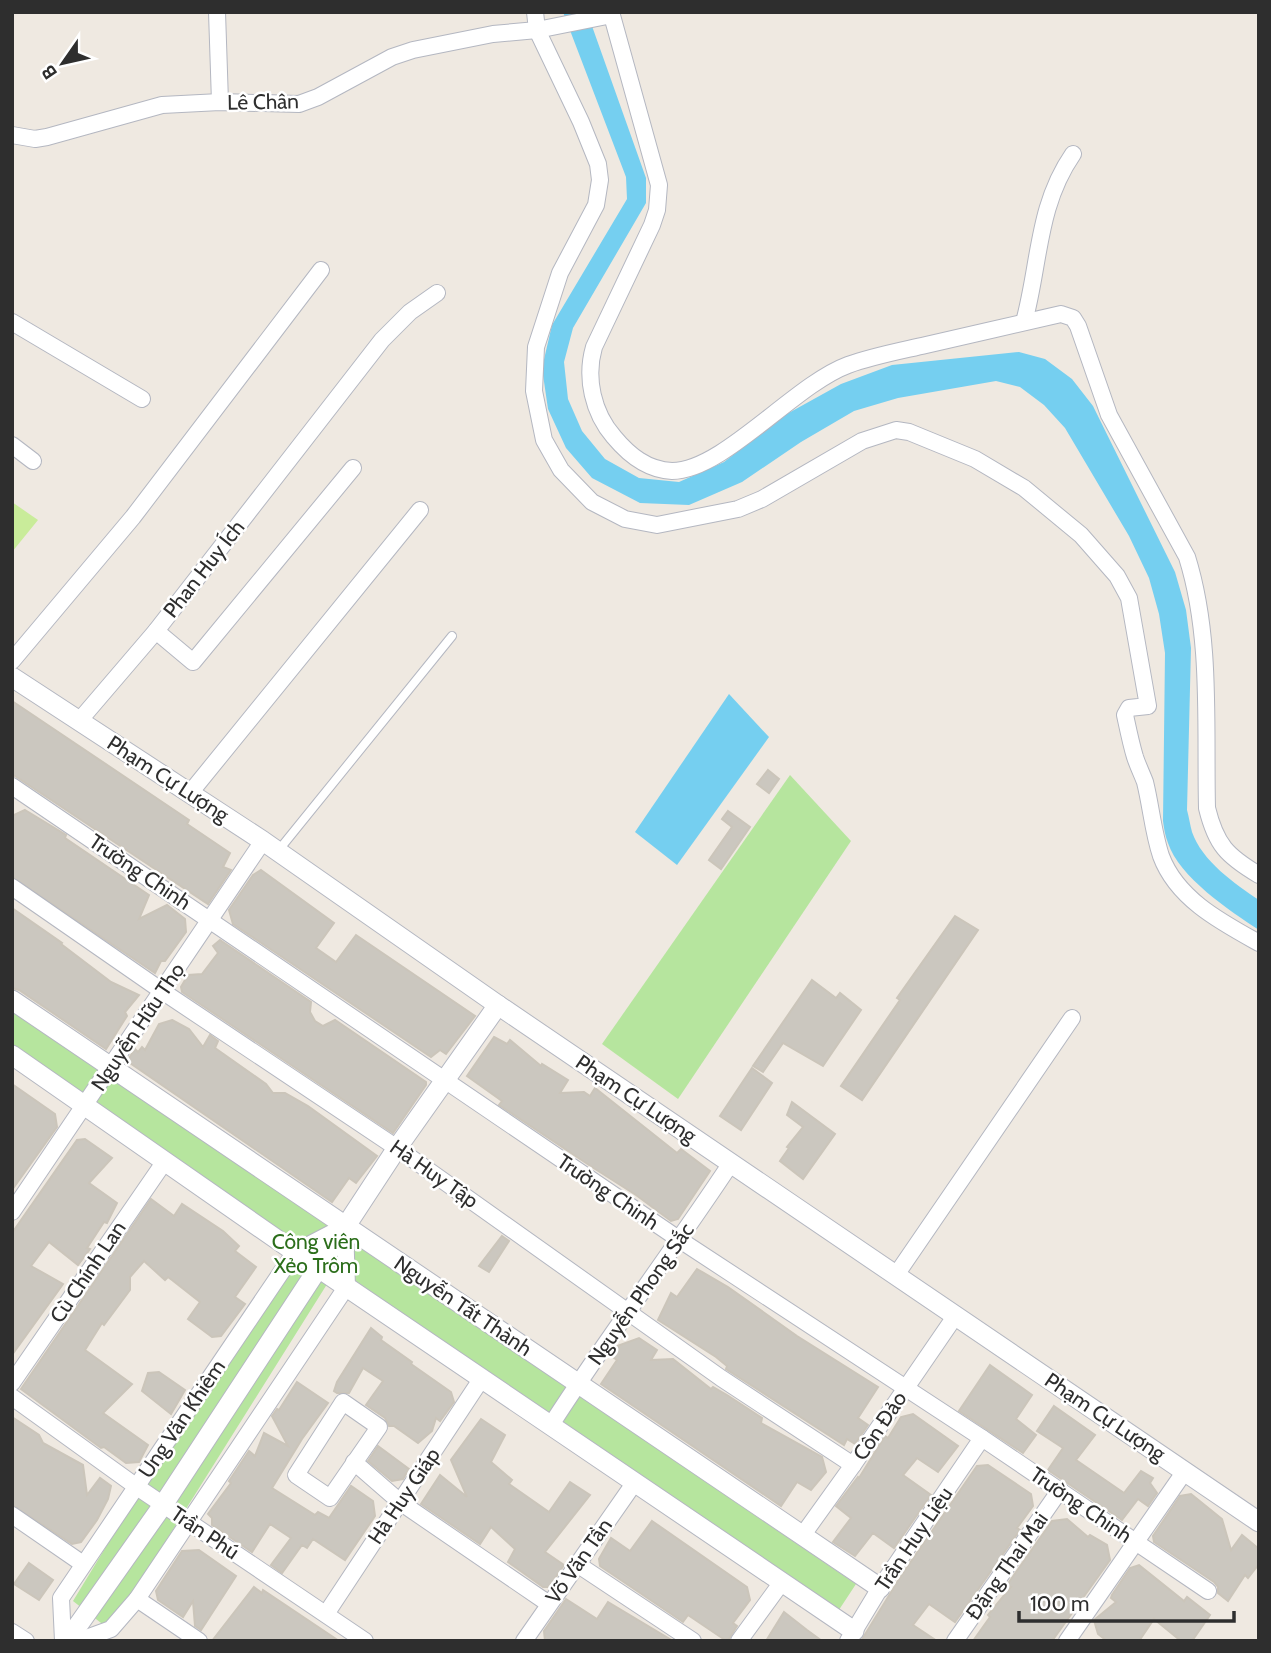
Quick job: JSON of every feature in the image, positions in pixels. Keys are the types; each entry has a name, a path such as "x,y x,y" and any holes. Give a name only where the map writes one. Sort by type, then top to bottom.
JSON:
{"street":[{"path":"217,12 220,102"},
{"path":"535,12 598,164 600,180 596,205 560,273 536,347 534,391 544,440 561,470 592,502 625,519 657,524 738,509 762,499 862,441 902,430 975,458 1024,488 1081,535 1118,576 1129,597 1148,706 1129,708 1125,715 1135,756 1145,782 1162,857 1173,878 1196,904 1221,922 1259,943"},
{"path":"607,15 659,185 657,210 652,225 589,362 590,386 599,414 610,432 629,454 658,469 672,471 697,466 714,457 809,387 846,366 1061,314 1073,318 1114,426 1187,557 1203,634 1207,808 1211,826 1226,853 1259,875"},
{"name":"Lê Chân","path":"12,135 35,139 162,105 220,102 299,104 308,102 392,57 493,34 541,29 607,15"},
{"path":"1024,322 1044,214 1060,173 1073,154"},
{"path":"12,661 133,517 321,270"},
{"name":"Phan Huy Ích","path":"79,720 156,631 382,340 410,312 437,293"},
{"path":"12,323 142,399"},
{"path":"12,445 33,461"},
{"path":"156,631 193,662 353,468"},
{"path":"190,793 420,510"},
{"name":"Phạm Cự Lượng","path":"12,677 270,846 498,1005 1259,1522"},
{"name":"Trường Chinh","path":"12,786 680,1241 982,1438 1208,1591"},
{"name":"Nguyễn Hữu Thọ","path":"12,1212 211,920 270,846"},
{"name":"Hà Huy Tập","path":"12,887 397,1148 721,1378 853,1465"},
{"name":"Nguyễn Tất Thành","path":"12,1000 880,1588"},
{"name":"Ung Văn Khiêm","path":"65,1641 163,1505 397,1148 498,1005"},
{"path":"896,1275 1072,1018"},
{"path":"12,1055 295,1252 782,1582 851,1636"},
{"name":"Cù Chính Lan","path":"12,1383 165,1161"},
{"name":"Nguyễn Phong Sắc","path":"551,1425 577,1384 680,1241 731,1163"},
{"path":"78,1641 111,1629 137,1599 347,1286 345,1226"},
{"name":"Ung Văn Khiêm","path":"65,1641 61,1598 83,1564 295,1252 345,1226"},
{"name":"Côn Đảo","path":"802,1536 956,1315"},
{"name":"Hà Huy Giáp","path":"326,1614 482,1378"},
{"name":"Trần Phú","path":"12,1397 163,1505 365,1641"},
{"path":"343,1402 379,1427 354,1462 330,1497 296,1475 343,1402"},
{"name":"Trần Huy Liệu","path":"851,1636 880,1588 982,1438"},
{"path":"354,1462 400,1502 549,1604"},
{"path":"1067,1641 1185,1471"},
{"name":"Võ Văn Tần","path":"528,1639 549,1604 635,1482"},
{"name":"Đặng Thai Mai","path":"955,1641 1060,1490"},
{"path":"12,1515 83,1564"},
{"path":"577,1564 693,1641"},
{"path":"738,1641 782,1582"},
{"path":"137,1599 199,1641"},
{"path":"12,1632 26,1641"}],"lane":[{"path":"270,846 452,636"}],"green space":[{"path":"12,502 38,520 12,552"},
{"path":"790,775 851,841 678,1099 602,1044"},
{"name":"Công viên Xẻo Trôm","path":"12,1010 856,1584 831,1622 329,1281 110,1630 73,1601 286,1251 12,1065"}],"water":[{"path":"563,12 587,12 646,178 646,203 573,328 564,362 568,399 582,431 605,459 639,478 679,482 724,462 785,415 841,384 892,365 1019,352 1045,359 1072,379 1093,406 1175,572 1186,610 1191,648 1187,810 1191,829 1203,853 1211,862 1259,900 1259,930 1220,903 1194,880 1174,856 1168,843 1163,821 1165,653 1159,614 1149,578 1129,536 1065,428 1044,405 1020,387 996,381 898,398 854,411 801,442 742,482 689,505 640,503 592,478 566,448 548,409 542,368 552,325 627,199 626,177"},
{"path":"729,694 769,737 677,865 635,832"}],"building":[{"path":"12,701 189,820 187,824 230,853 223,867 231,870 208,904 12,774"},
{"path":"768,770 779,779 769,793 757,784"},
{"path":"25,810 66,835 65,838 149,895 139,919 167,905 185,919 186,932 165,961 161,961 155,973 12,877 12,816"},
{"path":"728,811 750,827 721,869 709,860 732,827 722,819"},
{"path":"261,870 334,923 316,948 336,962 356,935 475,1016 446,1054 440,1050 431,1057 233,924 229,910 253,875"},
{"path":"12,908 111,982 139,995 125,1012 127,1016 106,1049 19,990 12,988"},
{"path":"955,916 978,930 862,1100 841,1086 900,1000 897,998"},
{"path":"220,940 311,1002 310,1012 315,1021 323,1026 335,1020 426,1082 393,1133 182,992 181,987 188,975 202,974 218,953 213,946"},
{"path":"812,980 836,998 840,993 861,1010 823,1066 783,1043 763,1072 753,1066"},
{"path":"172,1020 189,1029 203,1047 210,1035 218,1041 215,1048 266,1084 273,1093 285,1093 308,1106 377,1156 356,1183 349,1178 332,1202 127,1061 135,1049 138,1052 142,1047 145,1050 159,1024"},
{"path":"494,1037 507,1044 510,1040 541,1066 542,1064 568,1080 560,1093 584,1092 590,1096 595,1088 677,1153 681,1149 710,1171 678,1219 671,1221 499,1105 502,1101 467,1076"},
{"path":"752,1068 772,1083 741,1130 720,1116"},
{"path":"12,1084 55,1114 57,1127 12,1190"},
{"path":"792,1102 835,1134 803,1179 780,1161 803,1127 787,1115"},
{"path":"85,1139 112,1158 89,1183 117,1203 107,1223 104,1222 78,1265 49,1242 31,1266 63,1284 12,1355 12,1233 77,1140"},
{"path":"151,1199 174,1216 182,1204 223,1231 239,1246 235,1251 256,1267 235,1297 245,1304 221,1336 212,1337 188,1319 200,1302 168,1277 165,1280 144,1261 130,1277 130,1290 104,1325 102,1323 85,1350 132,1384 103,1413 148,1445 139,1462 126,1463 104,1447 101,1448 21,1389"},
{"path":"502,1236 509,1241 489,1272 479,1266"},
{"path":"697,1269 878,1387 858,1418 868,1425 855,1444 847,1439 844,1445 726,1369 727,1366 716,1357 658,1320 671,1293 677,1297"},
{"path":"371,1328 382,1337 381,1340 412,1362 411,1364 451,1392 454,1402 440,1421 436,1418 432,1431 418,1443 394,1426 389,1426 385,1418 366,1405 383,1381 363,1368 349,1393 334,1391"},
{"path":"639,1338 657,1350 651,1360 673,1359 711,1389 713,1387 762,1418 761,1423 822,1457 826,1472 811,1490 797,1482 781,1506 601,1384 617,1360 610,1355 617,1346"},
{"path":"990,1365 1032,1395 1016,1419 1036,1435 1023,1453 959,1411"},
{"path":"159,1372 185,1390 171,1414 142,1391 148,1373"},
{"path":"297,1382 328,1403 272,1488 315,1515 318,1512 329,1518 351,1486 373,1501 375,1516 345,1560 313,1539 307,1548 302,1545 282,1573 271,1565 291,1538 270,1524 252,1552 212,1525 212,1518 208,1514 231,1483 229,1481 249,1451 255,1456 264,1433 288,1446 272,1416"},
{"path":"1054,1406 1095,1435 1076,1460 1124,1493 1141,1471 1153,1478 1150,1483 1157,1493 1148,1506 1138,1499 1122,1520 1048,1470 1063,1448 1037,1431"},
{"path":"913,1414 958,1446 938,1472 917,1458 903,1475 931,1495 894,1548 873,1533 855,1556 833,1542 851,1518 836,1506 859,1478 885,1436 888,1438 901,1417"},
{"path":"12,1417 39,1435 43,1443 83,1465 87,1495 100,1478 111,1486 108,1499 97,1520 81,1542 72,1544 12,1505"},
{"path":"481,1419 505,1435 491,1462 512,1480 509,1484 549,1512 570,1482 590,1495 545,1552 564,1565 549,1587 543,1587 508,1562 515,1549 491,1527 480,1544 421,1504 440,1475 467,1497 451,1460"},
{"path":"378,1446 409,1469 403,1479 392,1481 368,1461"},
{"path":"988,1465 1031,1494 1033,1506 1017,1528 1020,1530 955,1622 929,1604 913,1625 937,1641 861,1641 901,1576 977,1466"},
{"path":"1191,1494 1222,1519 1231,1550 1242,1535 1259,1549 1259,1564 1248,1578 1245,1575 1228,1601 1218,1593 1214,1582 1154,1542 1153,1536 1180,1496"},
{"path":"1067,1519 1088,1537 1090,1535 1107,1545 1110,1560 1052,1641 973,1641 990,1617 988,1615 1011,1587 1007,1585 1052,1521"},
{"path":"652,1521 747,1587 750,1600 733,1623 737,1626 729,1639 725,1640 688,1615 683,1622 600,1566 599,1559 611,1538 630,1551"},
{"path":"199,1550 236,1576 201,1630 195,1626 193,1601 183,1617 158,1600 156,1591 182,1551"},
{"path":"29,1563 53,1580 39,1600 14,1584"},
{"path":"1139,1565 1184,1601 1187,1597 1210,1615 1192,1641 1181,1641 1154,1619 1139,1641 1107,1641 1098,1634 1094,1620 1116,1602 1111,1598 1112,1595 1130,1568"},
{"path":"254,1587 262,1593 263,1590 339,1641 212,1641"},
{"path":"566,1599 597,1619 608,1602 673,1641 545,1641 544,1631"},
{"path":"784,1612 807,1630 822,1641 766,1641"}]}
